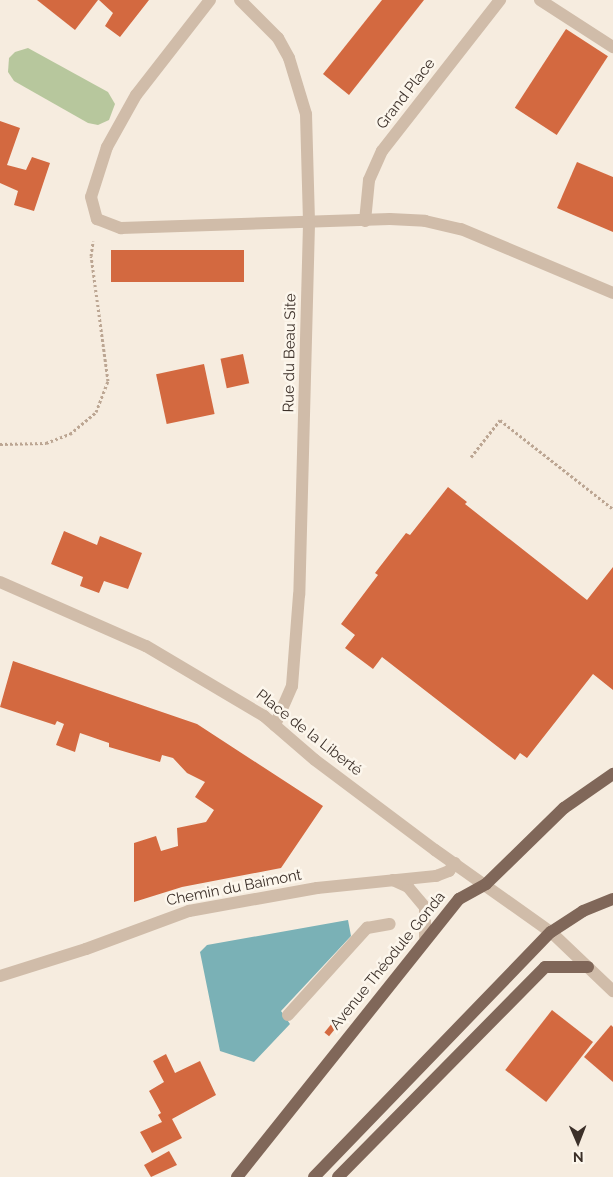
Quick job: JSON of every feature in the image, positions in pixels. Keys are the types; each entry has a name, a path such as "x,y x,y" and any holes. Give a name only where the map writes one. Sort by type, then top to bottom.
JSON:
{"main road":[{"name":"Avenue Théodule Gonda","path":"237,1177 425,937 459,899 486,884 564,808 613,774"},
{"path":"314,1177 551,932 583,911 613,899"},
{"path":"338,1177 545,967 588,967"}],"street":[{"path":"210,0 136,95 107,147 90,197 91,209 102,223 121,228 412,220 461,229 613,293"},
{"name":"Rue du Beau Site","path":"240,0 278,38 289,58 306,114 309,224 296,653 289,699 275,725"},
{"name":"Grand Place","path":"365,221 369,180 382,151 500,0"},
{"path":"540,0 613,46"},
{"name":"Place de la Liberté","path":"0,582 146,646 219,687 275,725 315,760 551,932 613,991"},
{"name":"Chemin du Baimont","path":"0,976 86,949 189,911 317,888 436,876 449,871 455,863"},
{"path":"393,880 408,887 425,907 425,937"},
{"path":"288,1015 367,928 390,924"}],"path":[{"path":"0,444 46,443 70,434 96,412 108,381 90,256 92,243 102,223"},
{"path":"471,457 500,420 613,509"}],"green space":[{"path":"28,48 108,92 115,104 109,120 98,125 88,123 14,81 8,72 9,58 15,52"}],"water":[{"path":"348,920 351,936 281,1011 290,1024 254,1062 220,1051 200,952 207,945"}],"building":[{"path":"37,0 98,0 75,30"},
{"path":"99,0 149,0 120,37 105,26 113,13"},
{"path":"382,0 424,0 349,95 323,74"},
{"path":"566,29 608,56 557,135 515,108"},
{"path":"0,121 20,128 7,165 26,170 32,157 50,163 34,211 14,205 18,191 0,183"},
{"path":"577,162 613,177 613,232 557,208"},
{"path":"111,250 244,250 244,282 111,282"},
{"path":"243,354 249,383 227,388 221,359"},
{"path":"204,364 215,414 167,424 156,374"},
{"path":"448,487 467,502 465,504 587,600 613,567 613,690 593,674 527,758 520,753 515,760 382,657 373,669 345,648 355,635 341,624 378,575 375,573 406,533 410,535"},
{"path":"64,531 97,545 100,536 142,553 128,589 104,581 99,593 80,586 83,577 51,564"},
{"path":"13,661 197,724 323,806 281,868 182,887 134,902 134,843 156,836 161,851 178,846 177,828 206,822 214,810 195,797 205,782 187,773 173,758 162,755 160,762 109,747 109,743 80,733 75,752 56,745 64,724 57,721 55,725 0,707"},
{"path":"552,1010 593,1042 546,1102 505,1070"},
{"path":"337,1017 342,1021 329,1036 324,1033"},
{"path":"611,1025 613,1027 613,1082 584,1057"},
{"path":"166,1054 175,1073 200,1061 216,1095 172,1119 182,1138 152,1153 140,1132 162,1122 158,1115 161,1113 149,1091 164,1082 153,1061"},
{"path":"169,1151 177,1165 151,1177 144,1165"}]}
